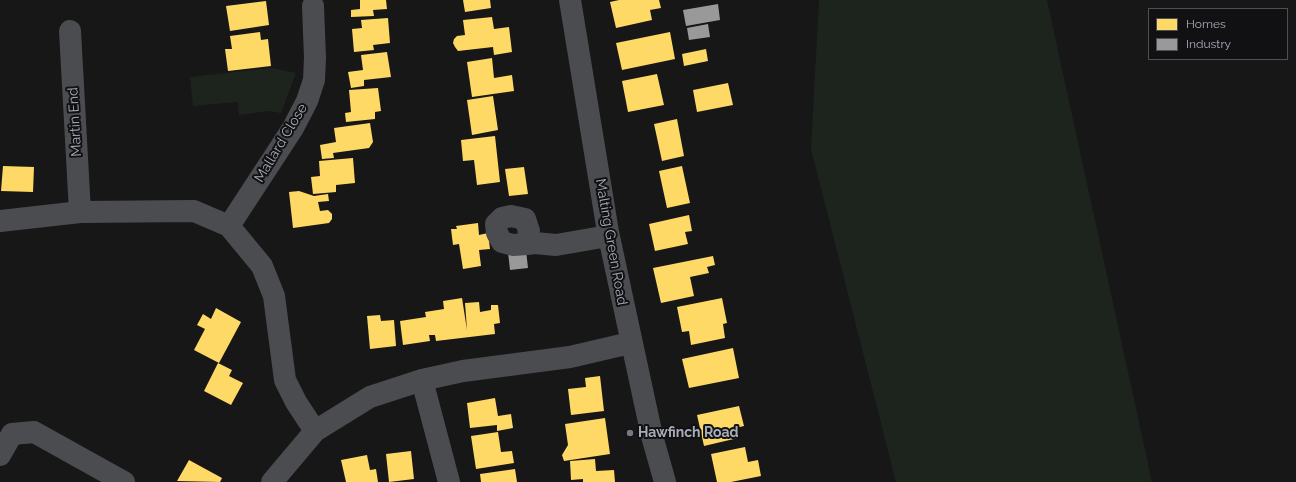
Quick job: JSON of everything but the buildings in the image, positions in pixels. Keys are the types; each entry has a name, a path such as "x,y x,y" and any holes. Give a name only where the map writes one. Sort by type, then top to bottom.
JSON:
{"street":[{"name":"Malting Green Road","path":"570,0 608,236 630,343 652,436 665,482"},
{"name":"Mallard Close","path":"229,226 293,128 306,101 314,80 315,58 313,6"},
{"name":"Martin End","path":"70,31 80,212"},
{"path":"0,221 80,212 194,211 229,226 262,266 274,296 285,380 296,402 316,431"},
{"path":"527,244 556,244 608,236"},
{"path":"272,482 316,431 370,397 422,380 463,371 570,357 630,343"},
{"path":"422,380 449,482"},
{"path":"0,455 12,434 34,432 110,479"}],"shaded area":[{"path":"819,0 1047,0 1152,482 896,482 811,149"},
{"path":"272,68 296,73 281,113 268,111 239,115 238,102 193,106 190,77"}],"place":[{"name":"Hawfinch Road","path":"630,433"}]}
